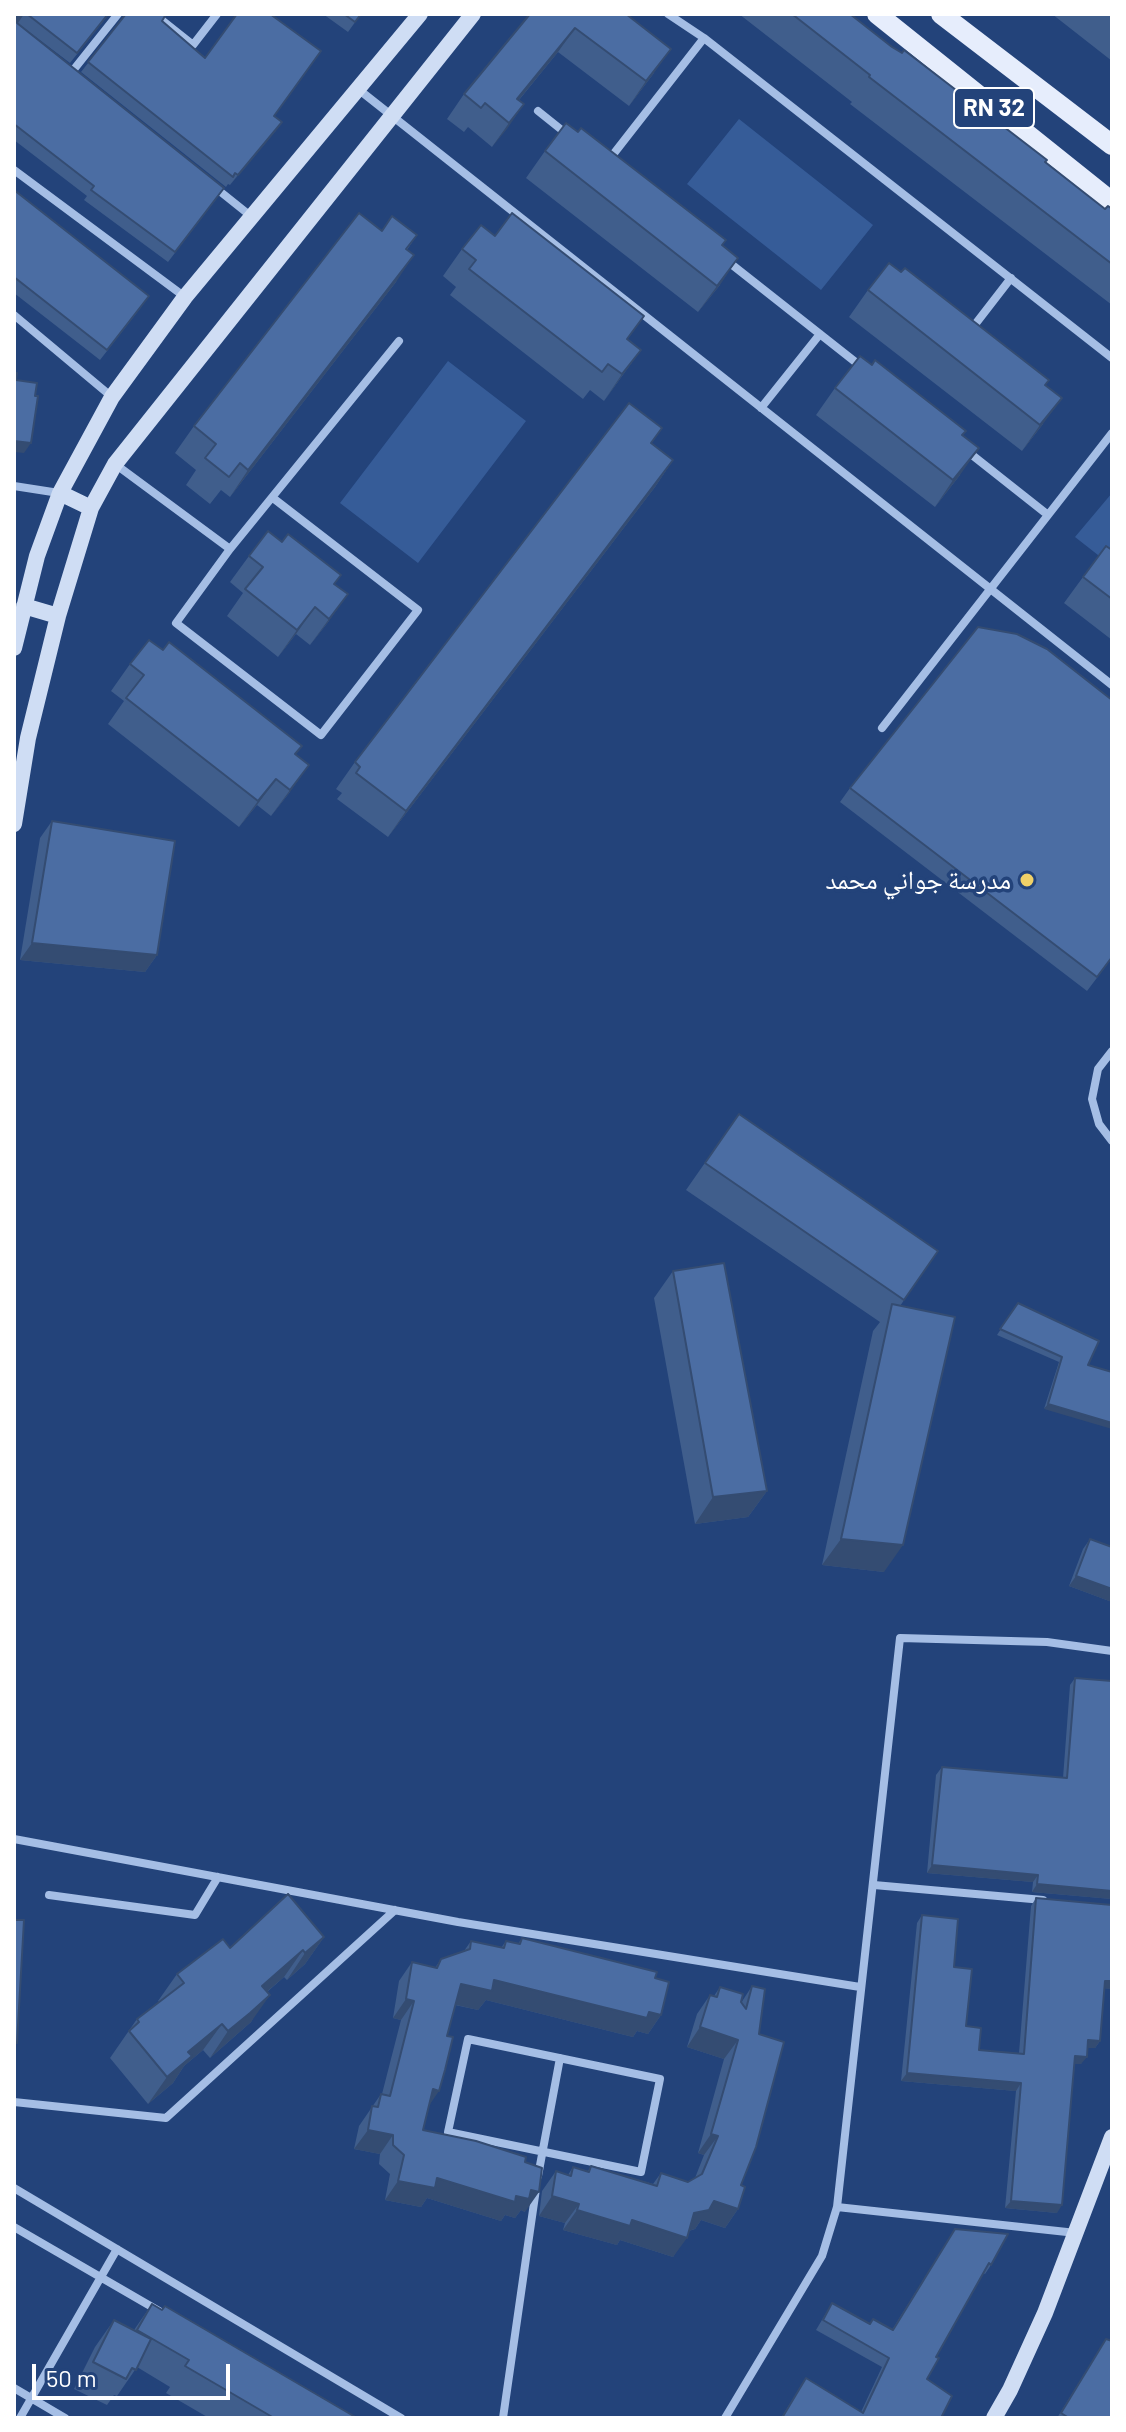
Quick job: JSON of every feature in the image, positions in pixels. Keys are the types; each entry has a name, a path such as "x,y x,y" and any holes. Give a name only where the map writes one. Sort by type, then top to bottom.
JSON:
{"main road":[{"name":"RN 32","path":"877,14 1112,202"},
{"name":"RN 32","path":"941,14 1112,145"}],"street":[{"path":"71,73 118,14"},
{"path":"154,14 193,45 217,14"},
{"path":"14,648 37,556 60,493 112,397 185,297 420,14"},
{"path":"14,824 28,738 58,616 91,508 115,464 473,14"},
{"path":"668,14 704,38 1112,358"},
{"path":"606,165 704,38"},
{"path":"60,64 84,83"},
{"path":"358,89 1112,685"},
{"path":"538,111 572,138"},
{"path":"594,156 617,174"},
{"path":"14,170 185,297"},
{"path":"204,179 253,217"},
{"path":"713,250 868,372"},
{"path":"970,331 1011,278"},
{"path":"14,315 112,397"},
{"path":"958,322 982,341"},
{"path":"761,408 820,334"},
{"path":"273,498 418,610 321,735 176,623 230,549 399,341"},
{"path":"882,728 1112,433"},
{"path":"964,448 1048,515"},
{"path":"115,464 230,549"},
{"path":"14,486 60,493 91,508"},
{"path":"24,606 58,616"},
{"path":"1112,1051 1098,1069 1092,1099 1099,1124 1112,1141"},
{"path":"725,2418 822,2256 837,2207 900,1638 1047,1642 1112,1651"},
{"path":"14,1839 395,1910 860,1987"},
{"path":"49,1895 195,1915 218,1877"},
{"path":"874,1885 1048,1900"},
{"path":"14,2102 166,2118 395,1910"},
{"path":"468,2039 560,2058 660,2079 641,2172 448,2132 468,2039"},
{"path":"503,2418 541,2151 560,2058"},
{"path":"994,2418 1028,2352 1112,2137"},
{"path":"14,2188 401,2418"},
{"path":"837,2207 1076,2233"},
{"path":"14,2227 166,2316"},
{"path":"20,2418 117,2249"},
{"path":"14,2388 65,2418"}],"shaded area":[{"path":"739,119 873,225 821,290 687,184"},
{"path":"448,361 526,421 418,563 340,503"},
{"path":"1112,493 1112,566 1075,537"}],"building":[{"path":"14,14 17,23 224,188 175,252 91,190 94,186 14,124"},
{"path":"27,14 108,14 77,53"},
{"path":"126,14 163,14 162,21 205,58 237,14 270,14 321,51 274,116 282,122 238,175 235,173 233,177 88,62"},
{"path":"344,14 361,14 355,22"},
{"path":"530,14 626,14 671,49 646,81 575,28 517,99 524,104 509,123 485,103 481,108 464,94"},
{"path":"792,14 850,14 892,47 902,53 904,50 1047,160 1045,162 1105,209 1108,206 1112,209 1112,264 869,77"},
{"path":"566,123 578,132 581,128 726,240 722,245 738,258 717,286 545,151"},
{"path":"14,190 149,296 107,350 14,277"},
{"path":"359,213 382,231 392,216 417,235 406,249 414,255 248,470 240,463 229,477 205,458 216,444 194,426"},
{"path":"512,213 644,316 627,339 641,350 622,374 608,364 602,372 469,269 476,260 462,249 481,225 495,236"},
{"path":"889,263 901,272 905,268 1049,380 1045,385 1062,398 1040,425 868,290"},
{"path":"860,356 872,365 875,360 966,431 962,435 979,448 953,480 835,388"},
{"path":"14,373 17,373 16,380 37,383 31,443 14,441"},
{"path":"629,403 662,428 651,443 673,460 406,811 356,773 360,767 355,762"},
{"path":"268,531 282,542 288,534 341,575 334,584 348,594 329,619 315,607 297,630 245,589 263,567 249,556"},
{"path":"1106,546 1112,550 1112,599 1083,577"},
{"name":"مدرسة جواني محمد","path":"978,627 1017,634 1047,649 1112,700 1112,957 1097,977 850,788"},
{"path":"149,640 163,650 169,642 302,746 295,754 309,765 290,790 276,779 258,801 126,698 144,675 130,664"},
{"path":"52,821 175,841 157,955 32,943"},
{"path":"739,1114 938,1251 904,1300 705,1163"},
{"path":"724,1263 767,1491 713,1497 673,1271"},
{"path":"1018,1303 1099,1341 1088,1365 1112,1372 1112,1423 1048,1404 1062,1357 1000,1329"},
{"path":"892,1304 955,1317 903,1545 841,1539"},
{"path":"1090,1539 1112,1547 1112,1589 1076,1576"},
{"path":"1075,1678 1112,1681 1112,1891 1037,1884 1038,1875 932,1865 942,1767 1067,1778"},
{"path":"288,1894 324,1937 305,1953 303,1950 262,1986 270,1995 250,2013 228,2031 222,2024 188,2052 192,2056 167,2077 129,2031 139,2022 137,2019 184,1983 177,1974 223,1939 230,1948"},
{"path":"1036,1898 1112,1905 1112,1981 1105,1981 1100,2041 1088,2040 1087,2057 1075,2056 1062,2205 1011,2201 1021,2083 907,2073 922,1915 958,1919 954,1967 972,1969 966,2026 981,2028 979,2050 1024,2054"},
{"path":"14,1920 24,1920 17,2043 14,2043"},
{"path":"522,1938 657,1972 655,1978 669,1982 661,2015 649,2012 647,2018 494,1980 492,1991 461,1984 447,2036 453,2037 445,2070 439,2091 433,2089 423,2130 476,2141 526,2157 525,2162 542,2168 539,2192 531,2190 529,2199 516,2196 515,2202 437,2178 435,2188 398,2181 404,2155 393,2145 393,2135 368,2130 372,2106 378,2107 381,2094 390,2096 414,2001 406,1999 412,1962 437,1968 441,1959 470,1949 471,1941 504,1948 506,1941 520,1944"},
{"path":"752,1986 765,1989 759,2034 784,2042 756,2147 741,2185 745,2187 738,2209 714,2201 709,2210 694,2213 687,2238 632,2220 630,2226 577,2210 579,2204 552,2196 556,2171 571,2176 573,2167 589,2172 591,2166 657,2186 661,2173 688,2182 702,2174 718,2136 711,2134 738,2040 700,2027 710,1995 717,1997 720,1987 743,1994 741,2002 746,2009"},
{"path":"955,2229 1008,2234 936,2357 939,2358 927,2379 952,2396 941,2418 782,2418 806,2378 863,2413 889,2358 823,2320 832,2303 870,2324 873,2319 893,2330"},
{"path":"152,2304 162,2310 165,2306 357,2418 274,2418 185,2366 189,2360 137,2330"},
{"path":"114,2320 151,2339 136,2370 132,2368 126,2379 93,2362"},
{"path":"1106,2339 1112,2341 1112,2418 1069,2418 1061,2413"}],"place":[{"name":"مدرسة جواني محمد","path":"1027,880"}]}
